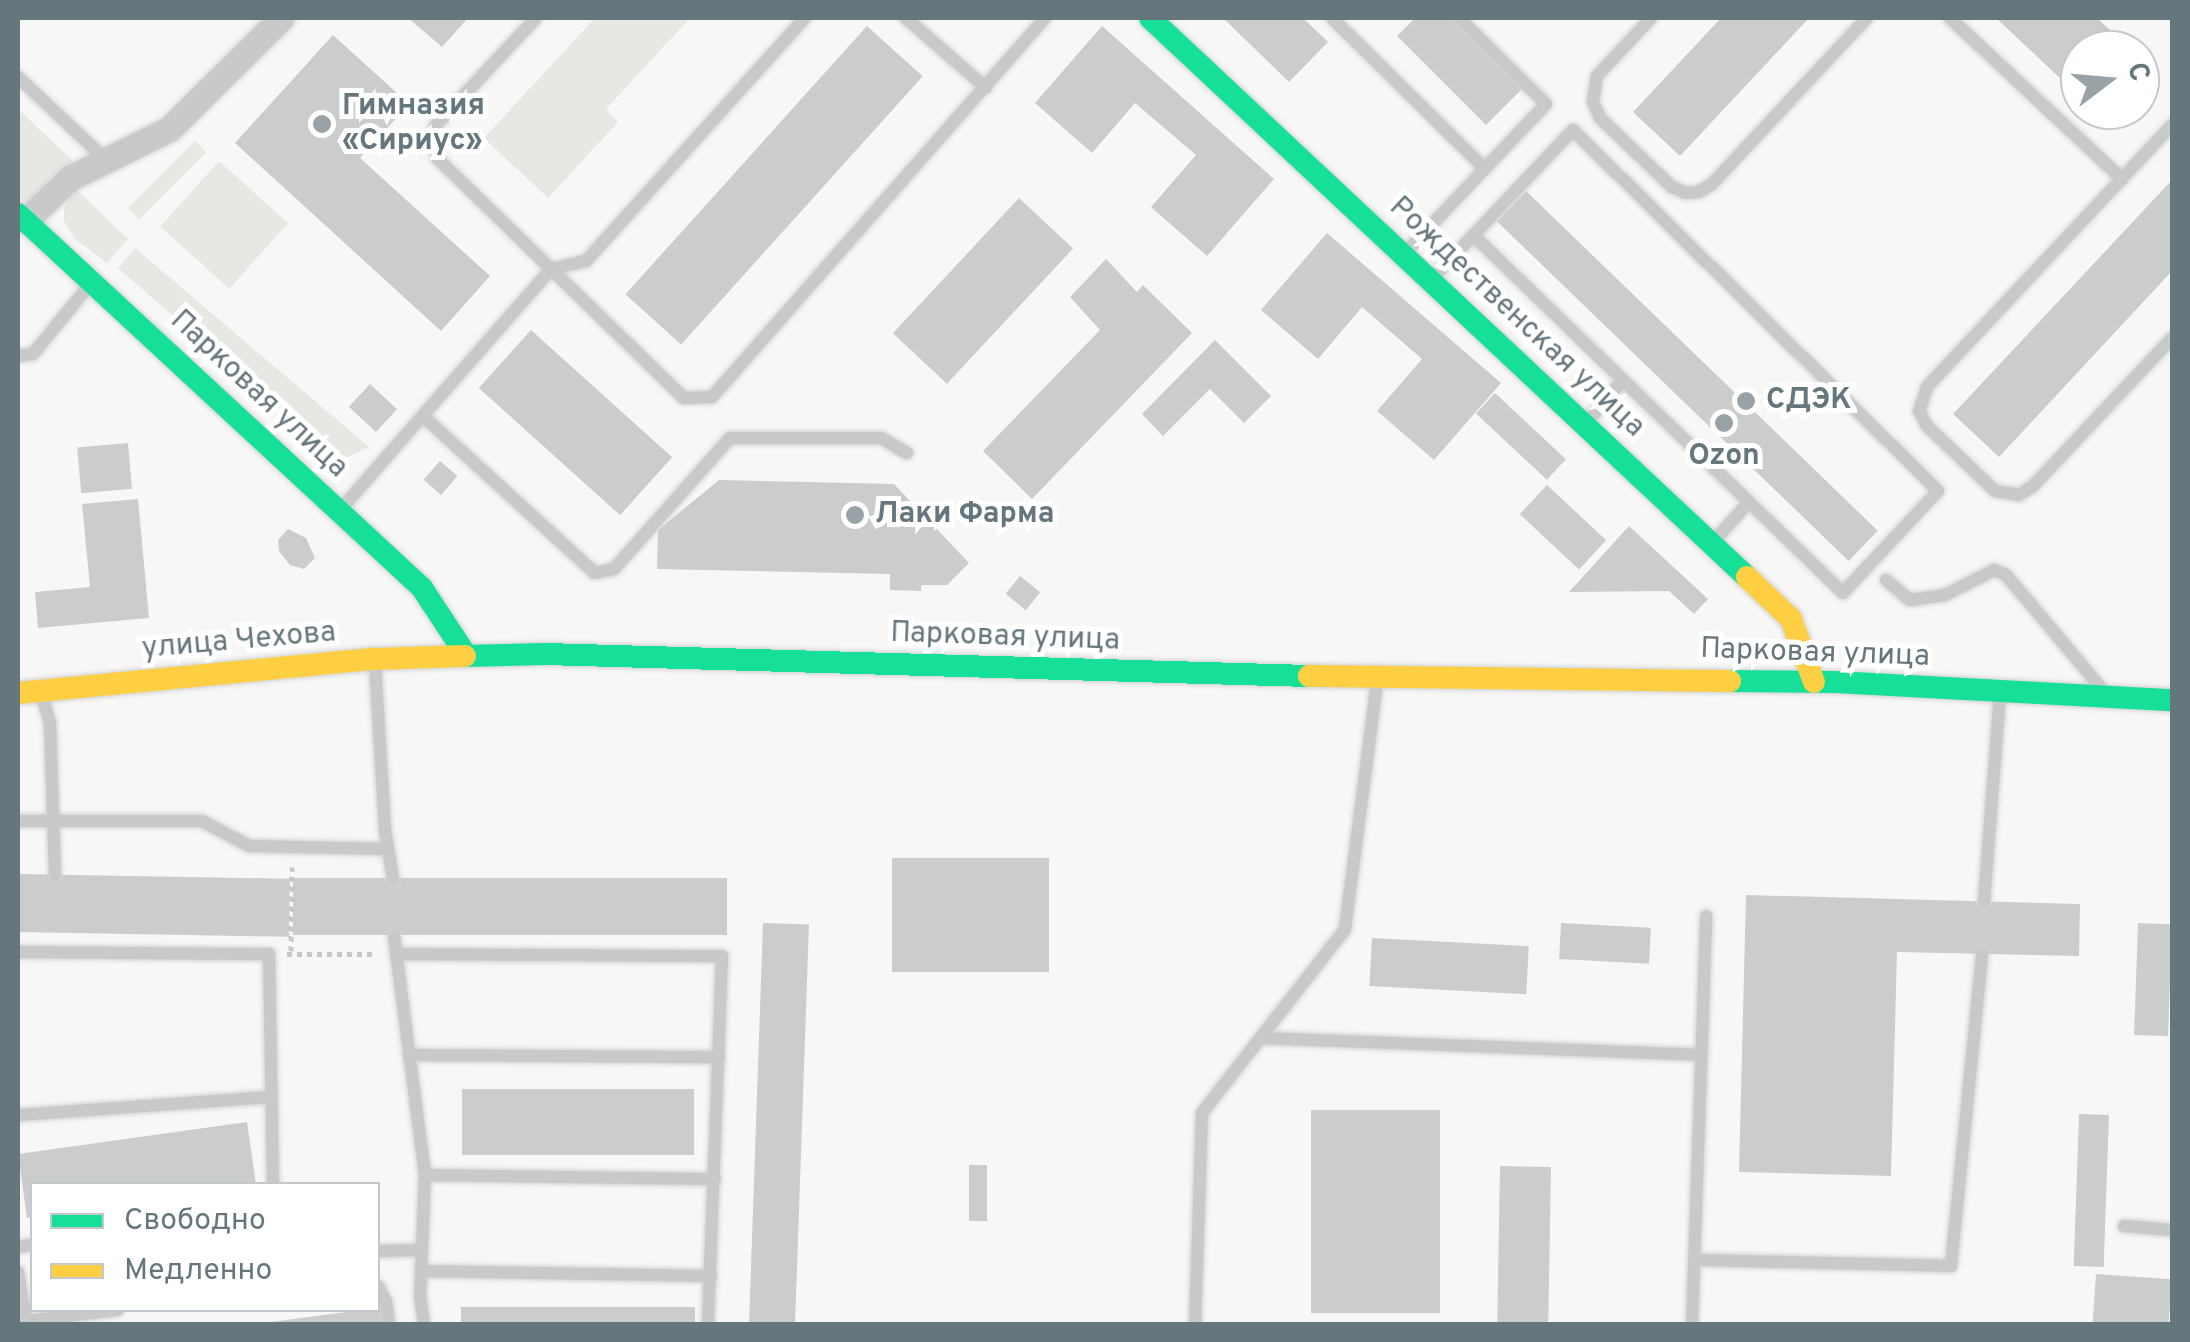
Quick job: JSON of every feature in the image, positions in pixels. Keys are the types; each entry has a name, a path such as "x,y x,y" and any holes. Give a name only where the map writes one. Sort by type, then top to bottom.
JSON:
{"main road":[{"name":"Рождественская улица","path":"1150,18 1791,619 1814,682"},
{"name":"Парковая улица","path":"20,222 92,282 422,588 466,655 1377,678 1814,682 2172,700"},
{"name":"улица Чехова","path":"29,692 374,659 466,655"}],"street":[{"path":"20,222 70,178 170,129 281,18"}],"lane":[{"path":"536,18 435,126 437,158 684,398 712,396 1045,18"},
{"path":"340,511 551,269 586,261 805,18"},
{"path":"906,18 986,88"},
{"path":"1332,18 1484,168"},
{"path":"1405,253 1546,104 1458,18"},
{"path":"1652,18 1597,76 1592,102 1600,118 1672,186 1686,192 1699,192 1712,184 1868,18"},
{"path":"1950,18 2122,179"},
{"path":"18,76 106,159"},
{"path":"2172,124 1927,387 1920,411 1926,426 1995,491 2019,495 2033,486 2172,338"},
{"path":"1432,279 1573,130 1938,491 1843,592 1473,236"},
{"path":"18,356 33,354 92,282"},
{"path":"1585,424 1623,380"},
{"path":"424,417 596,573 614,569 730,438 882,438 907,454"},
{"path":"1712,544 1750,502"},
{"path":"1886,580 1910,600 1945,595 1994,570 2006,575 2108,696"},
{"path":"374,659 393,879"},
{"path":"1195,1324 1202,1113 1345,929 1377,678"},
{"path":"1984,902 2001,691"},
{"path":"29,692 50,723 55,875"},
{"path":"18,821 202,821 249,846 388,849"},
{"path":"1692,1324 1706,916"},
{"path":"57,951 58,933"},
{"path":"394,936 425,1175 421,1271 424,1324"},
{"path":"18,952 270,954 272,1182"},
{"path":"396,954 722,956 708,1324"},
{"path":"1694,1260 1951,1266 1982,954"},
{"path":"1260,1038 1699,1054"},
{"path":"409,1055 719,1057"},
{"path":"18,1115 271,1097"},
{"path":"425,1175 715,1179"},
{"path":"2124,1226 2172,1230"},
{"path":"380,1250 422,1250"},
{"path":"421,1271 710,1276"},
{"path":"18,1272 22,1321 100,1312"},
{"path":"380,1290 389,1324"}],"path":[{"path":"291,954 292,849"},
{"path":"270,954 396,954"}],"shaded area":[{"path":"595,18 690,18 606,109 618,122 548,198 484,138"},
{"path":"18,109 73,161 27,206 18,197"},
{"path":"195,141 206,152 139,219 128,208"},
{"path":"219,161 288,223 229,289 160,226"},
{"path":"74,187 128,239 107,263 75,239 64,221 64,208"},
{"path":"135,248 369,447 348,457 329,452 118,268"}],"building":[{"path":"408,18 468,18 442,47"},
{"path":"1223,18 1303,18 1328,42 1289,82"},
{"path":"1415,18 1457,18 1526,85 1486,125 1397,36"},
{"path":"1721,18 1809,18 1680,156 1633,112"},
{"path":"1996,18 2097,18 2110,30 2060,30 2060,78"},
{"path":"867,26 923,76 681,344 625,294"},
{"path":"1102,26 1274,179 1207,256 1151,207 1196,155 1135,103 1092,153 1035,103"},
{"path":"333,35 409,104 360,158 490,276 441,331 235,143"},
{"path":"2172,180 2172,271 1999,457 1953,414"},
{"path":"1526,191 1878,531 1849,561 1497,221"},
{"path":"1019,198 1073,248 947,384 893,333"},
{"path":"1327,233 1501,383 1434,460 1377,411 1422,359 1362,307 1318,359 1261,310"},
{"path":"1106,259 1137,292 1143,285 1192,333 1032,499 983,451 1100,330 1070,297"},
{"path":"531,330 672,457 620,515 479,388"},
{"path":"1215,340 1271,396 1244,423 1210,389 1163,436 1142,414"},
{"path":"370,384 397,409 376,432 349,407"},
{"path":"1495,393 1566,459 1547,480 1476,413"},
{"path":"128,443 132,489 81,493 77,447"},
{"path":"440,461 457,476 441,495 424,480"},
{"path":"719,480 894,484 969,563 947,585 921,585 921,591 890,590 890,574 657,569 658,530"},
{"path":"1547,485 1606,540 1579,569 1520,514"},
{"path":"138,499 149,618 38,628 35,592 90,587 82,504"},
{"path":"1629,526 1708,599 1694,614 1669,591 1569,592"},
{"path":"288,529 306,538 315,558 304,569 290,565 279,551 278,540"},
{"path":"1020,576 1040,592 1026,610 1006,594"},
{"path":"892,858 1049,858 1049,972 892,972"},
{"path":"18,874 290,879 289,937 18,932"},
{"path":"293,878 727,878 727,935 293,935"},
{"path":"1746,895 2080,904 2079,956 1897,952 1891,1176 1739,1172"},
{"path":"763,923 809,925 795,1324 749,1324"},
{"path":"1561,923 1651,928 1649,964 1559,959"},
{"path":"2138,923 2172,924 2168,1036 2134,1035"},
{"path":"1372,938 1529,946 1526,994 1369,986"},
{"path":"462,1089 694,1089 694,1155 462,1155"},
{"path":"1311,1110 1440,1110 1440,1313 1311,1313"},
{"path":"2079,1114 2109,1115 2104,1267 2074,1266"},
{"path":"247,1122 256,1182 30,1182 27,1218 18,1154"},
{"path":"969,1165 987,1165 987,1221 969,1221"},
{"path":"1500,1166 1551,1167 1548,1324 1497,1324"},
{"path":"2096,1274 2172,1279 2169,1324 2093,1324"},
{"path":"384,1307 386,1324 271,1324 346,1312 380,1312"},
{"path":"461,1307 695,1307 695,1324 461,1324"}],"traffic: fast":[{"path":"1150,18 1747,577"},
{"path":"18,214 422,588 466,655"},
{"path":"465,656 545,654 1309,676"},
{"path":"1730,681 1836,682 2172,700"}],"traffic: slow":[{"path":"1747,577 1791,619 1814,682"},
{"path":"18,693 374,659 465,656"},
{"path":"1309,676 1730,681"}],"place":[{"name":"Гимназия «Сириус»","path":"322,124"},
{"name":"СДЭК","path":"1746,401"},
{"name":"Ozon","path":"1724,423"},
{"name":"Лаки Фарма","path":"855,515"}]}
